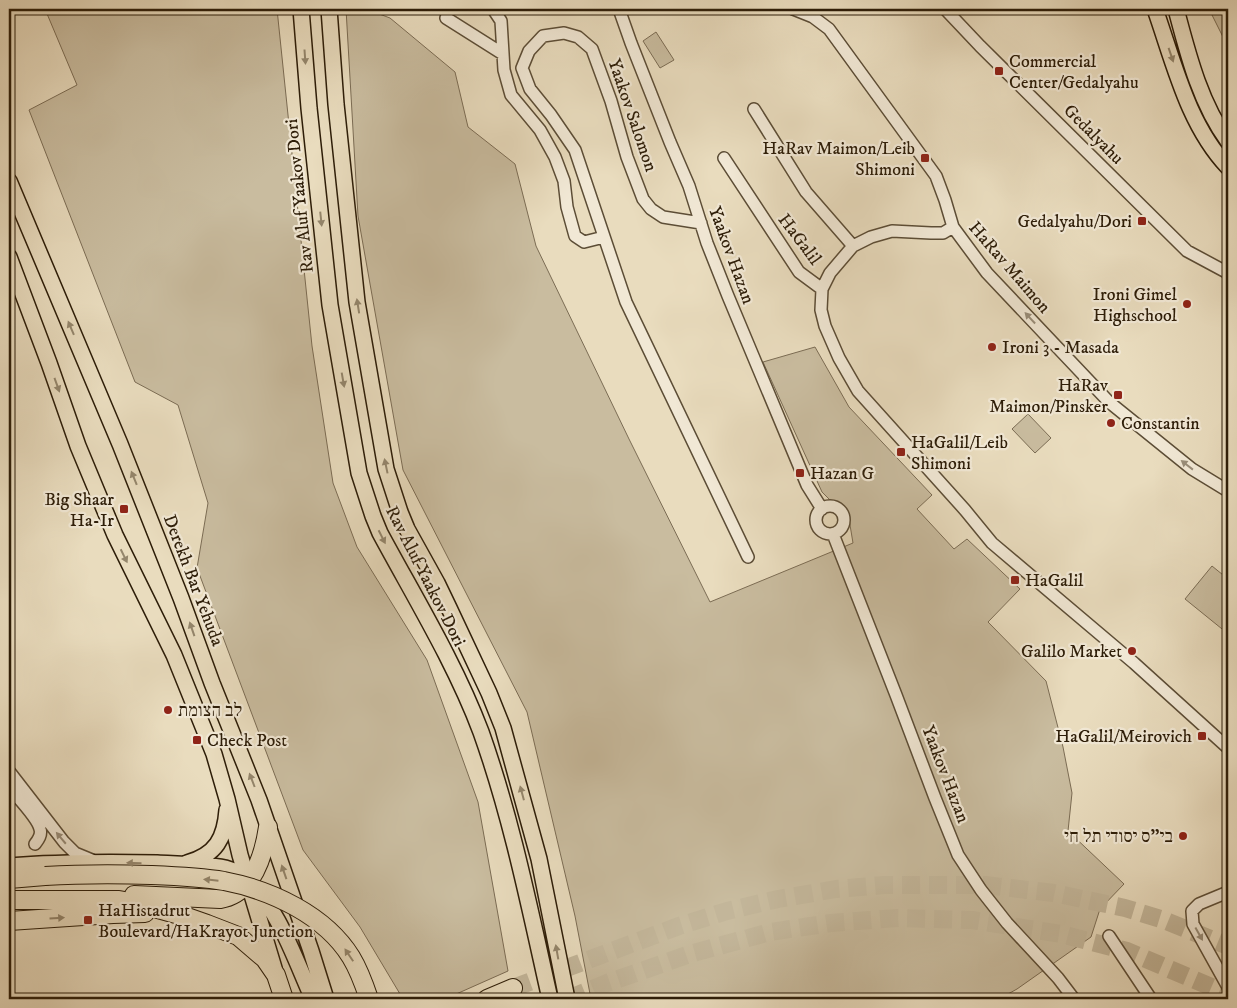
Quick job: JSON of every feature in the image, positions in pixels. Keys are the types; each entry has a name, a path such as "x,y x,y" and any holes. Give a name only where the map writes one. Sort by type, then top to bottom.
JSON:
{"highway":[{"path":"87,900 98,897 127,895 226,898 235,894 249,881 262,854 268,826"},
{"path":"9,879 83,874 166,876 239,884 272,895 300,908 335,937 351,956 362,978 369,999"},
{"path":"9,900 119,900 187,917 222,929 238,936 265,959 276,974 284,999"},
{"path":"9,921 133,913 187,917"},
{"path":"487,999 513,988"}],"main road":[{"name":"Rav Aluf Yaakov Dori","path":"301,9 309,108 330,306 359,473 380,533 449,662 466,696 480,731 508,818 550,999"},
{"name":"Rav Aluf Yaakov Dori","path":"329,9 336,104 357,302 386,470 400,512 490,693 503,728 539,859 567,999"},
{"path":"1155,9 1186,100 1218,157 1228,167"},
{"path":"1176,9 1202,96 1228,142"},
{"name":"Derekh Bar Yehuda","path":"9,181 143,501 212,683 251,778 326,999"},
{"path":"9,257 92,479 122,551 174,655 214,754 240,854 276,974"},
{"path":"182,864 197,860 205,855 220,840 224,829 227,799"},
{"path":"9,866 101,862 182,864 226,868 240,874 249,881 266,902 278,921 313,999"}],"street":[{"path":"493,9 500,21 504,70 511,95 540,130 555,157 564,181 567,208 575,236 584,242 604,237"},
{"name":"Yaakov Hazan","path":"619,9 689,186 728,296 799,467 807,485 822,509"},
{"name":"HaRav Maimon","path":"793,9 813,17 829,29 936,176 953,227 988,273 1110,402 1192,469 1228,491"},
{"name":"Gedalyahu","path":"945,9 1187,251 1228,273"},
{"path":"446,18 503,54"},
{"name":"Yaakov Salomon","path":"701,223 663,217 651,209 643,199 627,157 611,101 592,50 578,37 564,33 543,36 529,51 522,68 530,89 575,150 626,302 748,557"},
{"path":"754,109 806,192 853,246"},
{"name":"HaGalil","path":"724,158 799,272 822,289 821,310 825,326 839,358 858,391 965,510 992,543 1134,663 1228,748"},
{"path":"822,289 830,273 853,246 871,237 892,231 943,233 953,227"},
{"path":"830,507 841,513 843,525 838,532 833,534 824,533 817,526 816,517 822,509 830,507"},
{"name":"Yaakov Hazan","path":"833,534 958,855 981,890 1007,923 1058,978 1074,999"},
{"path":"9,771 64,842 75,853 84,858 101,862"},
{"path":"9,787 36,821 40,830 40,837 35,844"},
{"path":"1228,892 1199,904 1192,911 1194,924 1228,987"},
{"path":"1110,936 1151,999"}],"shaded area":[{"path":"45,9 277,9 312,346 333,483 357,547 427,660 478,802 508,971 445,999 403,999 360,927 303,850 197,568 208,503 178,405 135,382 29,110 77,85"},
{"path":"346,9 366,9 390,18 455,72 468,127 515,164 536,246 710,602 853,543 849,519 822,492 763,362 815,347 849,407 932,495 917,509 954,549 967,539 1020,589 988,622 1046,681 1063,747 1072,793 1068,831 1124,884 1100,909 1091,937 1017,989 999,999 591,999 575,916 527,712 403,470 358,216"},
{"path":"1209,9 1228,9 1228,47"},
{"path":"656,32 674,60 660,68 643,41"},
{"path":"1028,414 1051,438 1035,453 1012,429"},
{"path":"1212,566 1228,579 1227,633 1185,599"}],"tunnel":[{"path":"513,988 679,926 727,911 778,899 836,889 884,885 985,885 1054,893 1125,908 1161,919 1228,946"},
{"path":"568,999 607,983 690,954 770,932 831,923 898,918 972,920 1061,934 1127,951 1228,994"}],"place":[{"name":"Commercial Center/Gedalyahu","path":"999,71"},
{"name":"HaRav Maimon/Leib Shimoni","path":"925,158"},
{"name":"Gedalyahu/Dori","path":"1142,221"},
{"name":"Ironi Gimel Highschool","path":"1187,304"},
{"name":"Ironi 3 - Masada","path":"992,347"},
{"name":"HaRav Maimon/Pinsker","path":"1118,395"},
{"name":"Constantin","path":"1111,423"},
{"name":"HaGalil/Leib Shimoni","path":"901,452"},
{"name":"Hazan G","path":"800,473"},
{"name":"Big Shaar Ha-Ir","path":"124,509"},
{"name":"HaGalil","path":"1015,580"},
{"name":"Galilo Market","path":"1132,651"},
{"name":"לב הצומת","path":"168,710"},
{"name":"HaGalil/Meirovich","path":"1202,736"},
{"name":"Check Post","path":"197,740"},
{"name":"בי\"ס יסודי תל חי","path":"1183,836"},
{"name":"HaHistadrut Boulevard/HaKrayot Junction","path":"88,920"}]}
